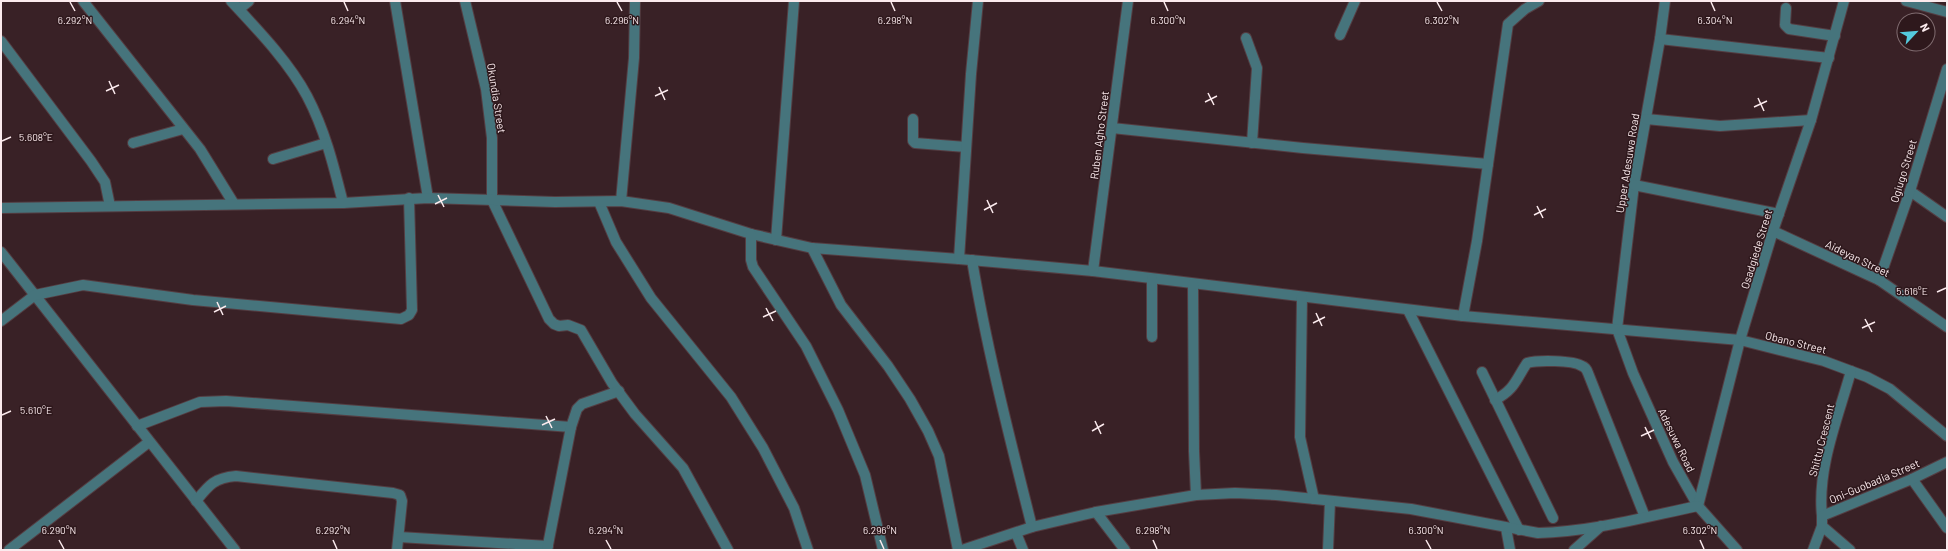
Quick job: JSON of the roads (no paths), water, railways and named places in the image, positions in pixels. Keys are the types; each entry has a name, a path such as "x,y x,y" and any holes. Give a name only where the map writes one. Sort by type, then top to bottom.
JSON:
{"street":[{"path":"83,1 200,149 234,204"},
{"path":"231,1 297,79 310,103 326,143 343,203"},
{"path":"239,9 249,1"},
{"path":"395,1 428,198"},
{"name":"Okundia Street","path":"465,1 486,96 492,138 492,200"},
{"path":"621,201 634,58 635,1"},
{"path":"776,240 794,1"},
{"path":"959,258 966,147 978,1"},
{"name":"Ruben Agho Street","path":"1093,271 1128,1"},
{"path":"1340,35 1355,1"},
{"path":"1463,316 1477,241 1496,120 1508,24 1525,9 1539,1"},
{"name":"Upper Adesuwa Road","path":"1617,329 1634,185 1660,39 1665,1"},
{"name":"Osadgiede Street","path":"1698,506 1740,340 1773,231 1812,120 1844,1"},
{"path":"1906,1 1947,12"},
{"path":"1786,8 1785,26 1790,29 1835,36"},
{"path":"1246,38 1257,68 1252,143"},
{"path":"1660,39 1829,58"},
{"path":"1,41 105,182 110,206"},
{"name":"Ogiugo Street","path":"1879,280 1910,191 1947,69"},
{"path":"913,119 913,141 916,144 966,147"},
{"path":"1646,119 1720,126 1812,120"},
{"path":"1112,128 1252,143 1488,164"},
{"path":"132,143 183,129"},
{"path":"273,159 326,143"},
{"path":"1634,185 1779,214"},
{"path":"1910,191 1947,217"},
{"path":"1,321 35,295 83,285 193,300 401,319 409,315 412,310 409,198"},
{"name":"Obano Street","path":"1,208 343,203 409,198 599,202 621,201 669,208 751,234 812,248 959,258 1093,271 1463,316 1740,340 1824,361 1851,371 1890,389 1947,436"},
{"path":"492,200 550,319 554,324 559,326 568,325 581,330 619,392 635,414 683,468 728,550"},
{"path":"599,202 616,242 651,298 731,397 763,448 794,508 808,550"},
{"name":"Aideyan Street","path":"1773,231 1879,280 1947,327"},
{"path":"751,234 751,260 753,267 806,346 838,410 865,475 883,550"},
{"path":"812,248 841,304 888,366 910,399 928,431 939,456 958,550"},
{"path":"1,252 235,550"},
{"path":"972,260 977,291 1032,527"},
{"path":"1152,278 1152,337"},
{"path":"1193,284 1194,451 1196,495"},
{"path":"1302,297 1300,437 1314,499"},
{"path":"1408,310 1519,530"},
{"name":"Adesuwa Road","path":"1617,329 1633,373 1673,462 1698,506 1737,550"},
{"path":"1495,400 1508,393 1527,363 1533,361 1575,363 1583,366 1588,373 1645,517"},
{"name":"Shittu Crescent","path":"1822,521 1820,500 1823,471 1851,371"},
{"path":"1482,372 1553,518"},
{"path":"399,537 548,548 571,427 577,409 582,404 619,392"},
{"path":"137,426 200,402 226,401 571,427"},
{"path":"10,550 149,442"},
{"name":"Oni-Guobadia Street","path":"1822,521 1947,462"},
{"path":"196,501 210,483 222,478 236,476 393,493 400,495 402,501 397,550"},
{"path":"1912,479 1947,528"},
{"path":"962,550 1032,527 1096,512 1196,495 1235,493 1314,499 1411,510 1538,533 1555,533 1601,526 1698,506"},
{"path":"1328,550 1330,501"},
{"path":"1096,512 1125,550"},
{"path":"1812,550 1822,521 1850,550"},
{"path":"1574,550 1601,526"},
{"path":"1506,528 1510,550"},
{"path":"1016,533 1023,550"}]}
